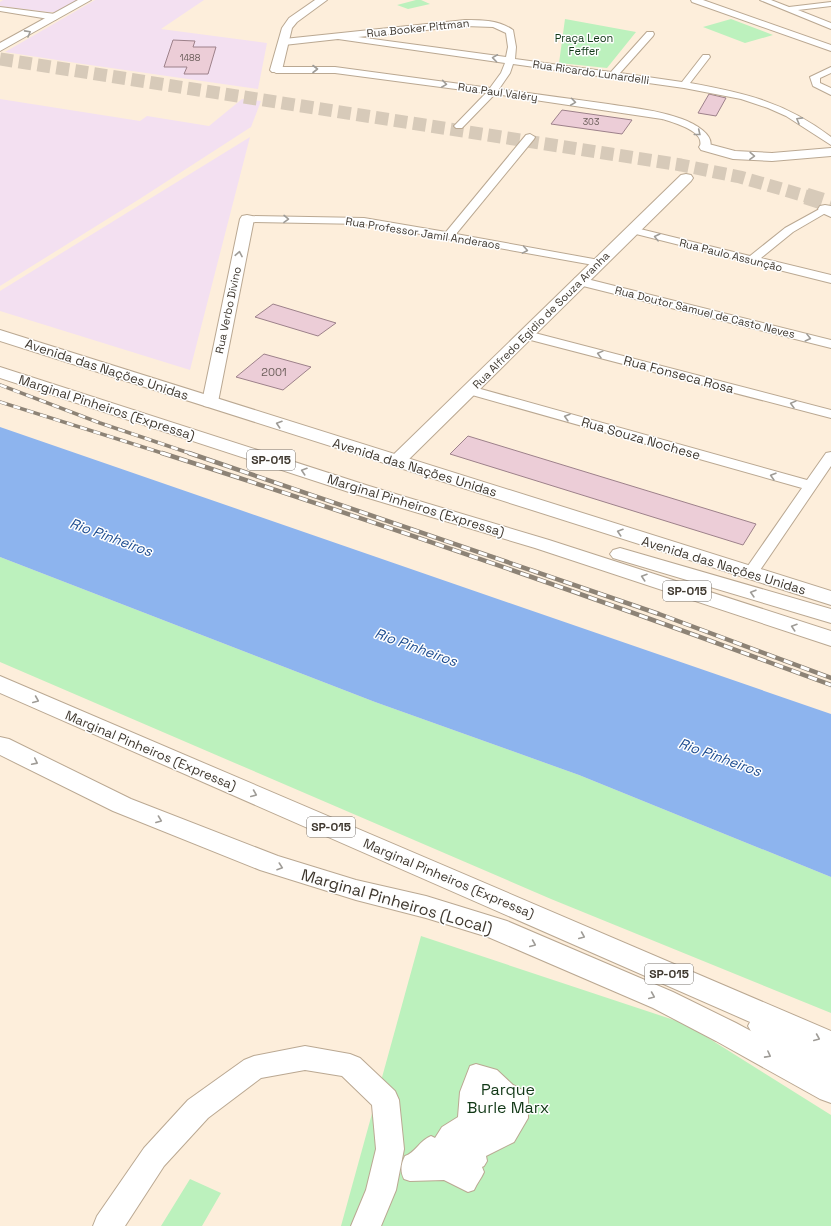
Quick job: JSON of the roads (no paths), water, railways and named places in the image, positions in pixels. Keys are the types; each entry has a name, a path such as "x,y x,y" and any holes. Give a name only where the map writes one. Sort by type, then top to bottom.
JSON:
{"main road":[{"name":"Avenida das Nações Unidas","path":"0,335 831,598"},
{"name":"Marginal Pinheiros (Expressa)","path":"0,372 355,487 542,544 831,639"},
{"path":"542,544 592,546 831,616"},
{"name":"Marginal Pinheiros (Expressa)","path":"0,684 831,1044"},
{"name":"Marginal Pinheiros (Local)","path":"0,745 122,805 269,863 312,878 426,907 497,929 663,1000 726,1032 831,1090"},
{"path":"713,993 831,1071"}],"street":[{"path":"0,48 86,0"},
{"path":"276,70 287,28 293,20 322,0"},
{"path":"695,0 831,48"},
{"path":"764,0 831,27"},
{"path":"788,9 831,4"},
{"path":"0,9 55,17"},
{"name":"Rua Booker Pittman","path":"284,42 453,24 492,24 500,26 510,32 512,40 510,60 504,78 459,126"},
{"path":"803,29 831,27"},
{"path":"614,74 650,34"},
{"name":"Rua Ricardo Lunardelli","path":"340,37 614,74 684,85 739,96 763,102 807,124 831,142"},
{"path":"684,85 706,58"},
{"name":"Rua Paul Valéry","path":"276,70 335,70 658,115 680,122 696,130 705,139 705,147"},
{"path":"816,84 815,77 829,72"},
{"path":"816,84 831,81"},
{"path":"816,84 831,92"},
{"path":"449,236 530,137"},
{"path":"705,147 720,150 733,155 772,157 831,152"},
{"name":"Rua Alfredo Egidio de Souza Aranha","path":"397,461 579,281 686,178"},
{"path":"752,260 789,230 828,210"},
{"name":"Rua Professor Jamil Anderaos","path":"247,219 364,221 599,263"},
{"name":"Rua Verbo Divino","path":"210,402 247,219"},
{"name":"Rua Paulo Assunção","path":"632,230 831,279"},
{"name":"Rua Doutor Samuel de Casto Neves","path":"579,281 831,344"},
{"name":"Rua Fonseca Rosa","path":"526,335 831,414"},
{"name":"Rua Souza Nochese","path":"470,390 811,486"},
{"path":"751,573 831,456"},
{"path":"108,1226 154,1157 198,1109 254,1068 305,1058 350,1066 385,1100 390,1149 381,1190 366,1226"},
{"path":"468,1184 446,1172 410,1173 411,1162 454,1164 472,1177 475,1172 447,1159 418,1157 431,1144 478,1161 477,1150 457,1140 441,1142 448,1132 466,1121 468,1092 476,1071 491,1076 507,1090 520,1097 520,1118 496,1131 492,1133 478,1134 470,1132 473,1121 488,1104 487,1094 496,1093 504,1104 503,1119 499,1133 476,1143 468,1140 458,1132 475,1115 480,1099 478,1083 492,1084 514,1104 496,1131"}],"water":[{"name":"Rio Pinheiros","path":"0,427 831,714 831,877 579,775 375,702 0,557"}],"tunnel":[{"path":"0,59 681,165 740,177 809,197"},
{"path":"806,196 831,204"}],"railway":[{"path":"0,385 100,423 192,454"},
{"path":"0,402 165,454"},
{"path":"162,453 498,565 831,685"},
{"path":"189,453 659,614 831,678"}],"park label":[{"name":"Praça Leon Feffer","path":"584,44"},
{"name":"Parque Burle Marx","path":"508,1098"}]}
